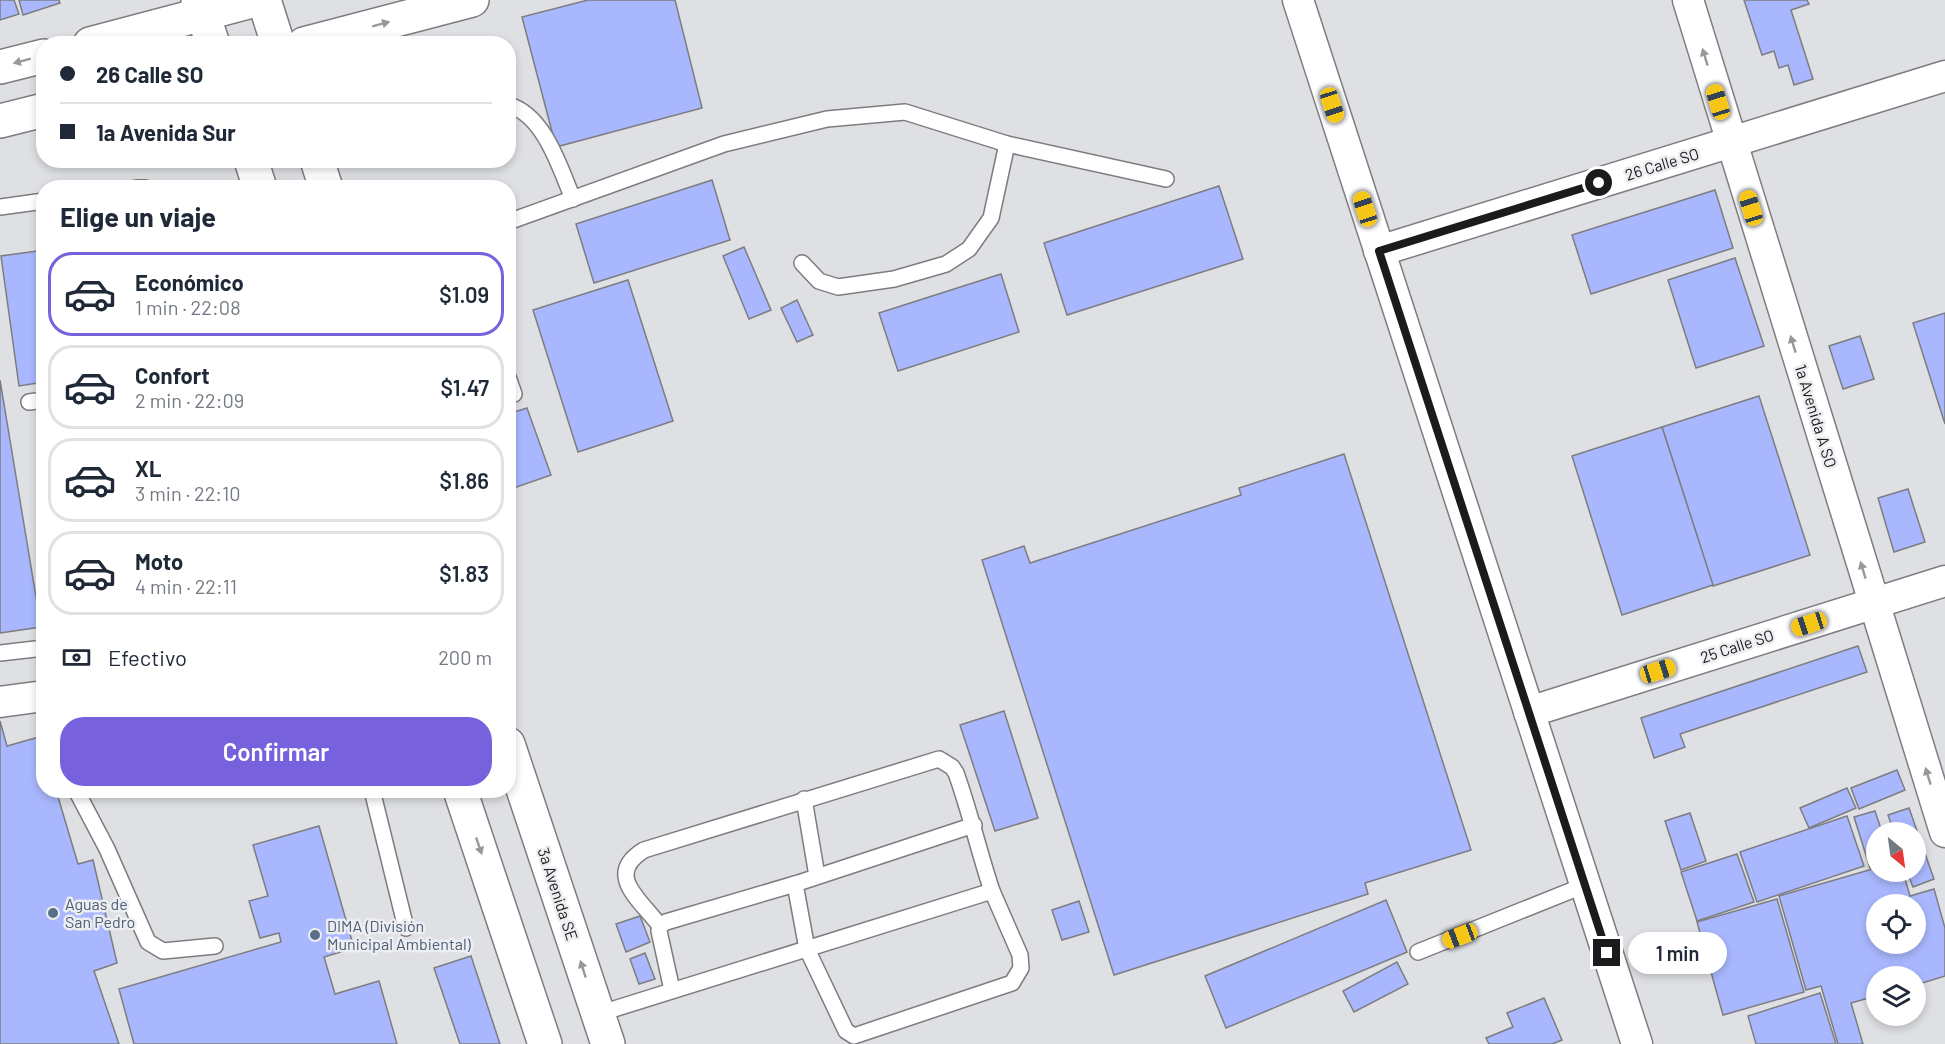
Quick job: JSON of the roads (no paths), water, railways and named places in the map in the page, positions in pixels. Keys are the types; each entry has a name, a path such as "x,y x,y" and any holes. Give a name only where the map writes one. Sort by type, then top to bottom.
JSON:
{"main road":[{"path":"127,36 205,19 256,0"},
{"path":"264,0 275,36"},
{"path":"335,36 472,0"},
{"path":"0,67 36,58"},
{"path":"0,121 36,112"},
{"name":"3a Avenida SE","path":"516,768 603,1029"},
{"path":"463,798 545,1044"}],"street":[{"path":"1298,0 1637,1044"},
{"name":"1a Avenida A SO","path":"1688,0 1945,832"},
{"name":"26 Calle SO","path":"1379,251 1945,76"},
{"name":"25 Calle SO","path":"1529,712 1945,580"},
{"path":"0,702 36,697"}],"lane":[{"path":"516,107 536,122 555,157 573,199"},
{"path":"516,219 724,144 827,119 905,112 1007,144 1166,179"},
{"path":"802,263 819,281 838,287 894,279 946,264 969,249 991,218 1007,144"},
{"path":"0,207 36,202"},
{"path":"0,653 36,649"},
{"path":"672,990 659,931 660,926 632,893 626,880 627,866 632,858 644,850 939,759 952,767 956,773 974,825 980,855 992,891 1020,955 1021,969 1012,983 854,1036 846,1031 807,949 795,884"},
{"path":"80,798 107,849 148,942 162,951 215,946"},
{"path":"374,798 406,928"},
{"path":"804,799 817,876"},
{"path":"660,926 666,922 795,884 974,825"},
{"path":"1418,952 1586,885"},
{"path":"603,1029 672,990 992,891"}],"place":[{"name":"Aguas de San Pedro","path":"53,913"},
{"name":"DIMA (División Municipal Ambiental)","path":"315,935"}]}
